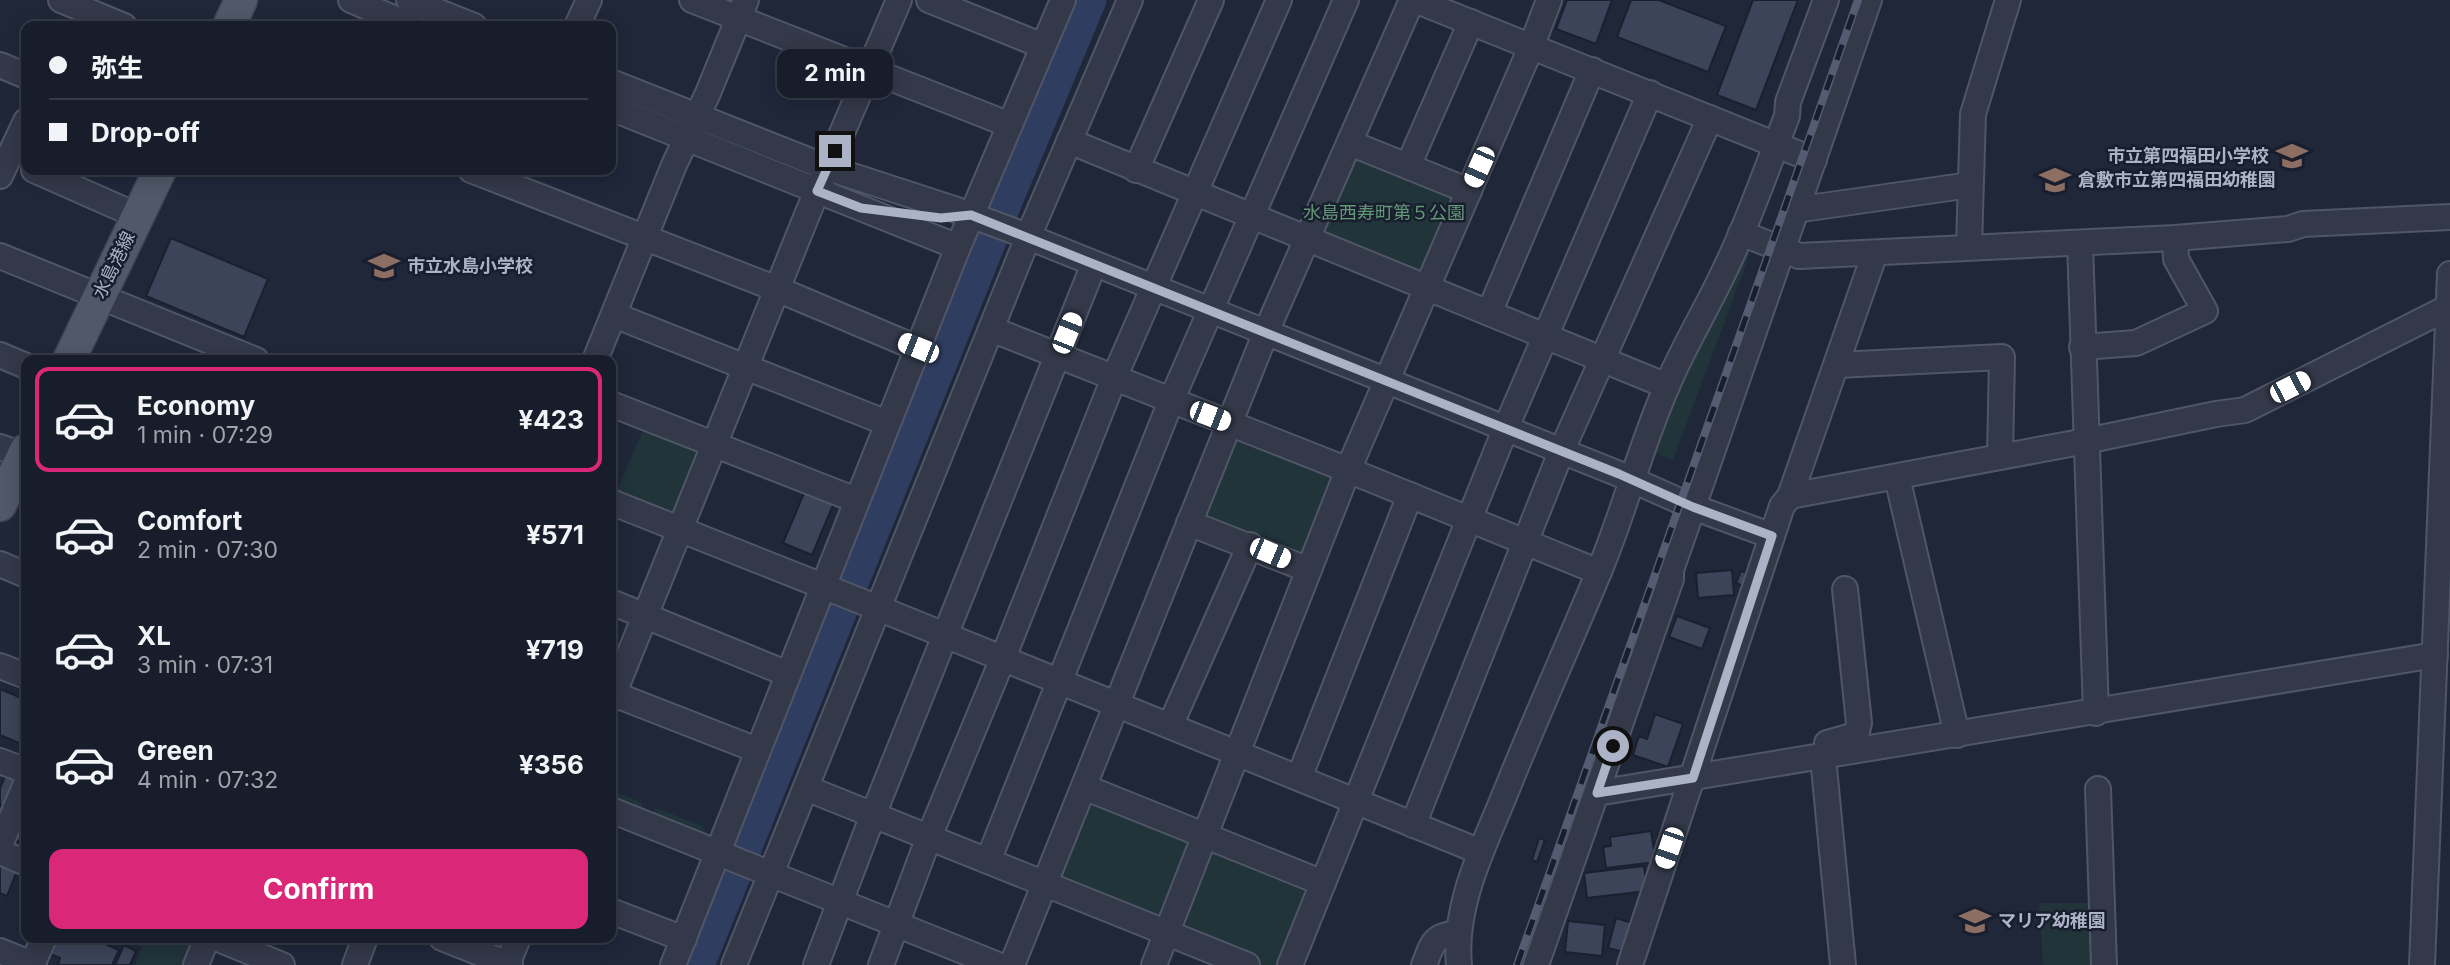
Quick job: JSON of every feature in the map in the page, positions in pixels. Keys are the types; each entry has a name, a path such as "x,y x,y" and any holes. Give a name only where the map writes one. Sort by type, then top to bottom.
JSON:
{"main road":[{"path":"231,21 241,0"},
{"name":"水島港線","path":"71,355 158,175"},
{"path":"0,505 19,452"}],"street":[{"path":"351,0 404,15 442,21"},
{"path":"579,21 589,0"},
{"path":"692,0 742,9 870,69 1010,125"},
{"path":"616,685 817,191 899,0"},
{"path":"929,0 1043,46"},
{"path":"673,965 684,939 806,788 850,597 856,500 958,247 979,218 1010,125 1063,0"},
{"path":"737,964 757,750 788,674 850,597 990,330 1019,234 1069,141 1130,0"},
{"path":"1136,170 1211,0"},
{"path":"881,965 929,837 1114,378 1279,0"},
{"path":"988,861 1171,401 1346,0"},
{"path":"1013,965 1266,332 1413,0 1532,45 1814,160"},
{"path":"1154,965 1348,470 1549,0"},
{"path":"1459,965 1458,933 1461,913 1481,852 1599,572 1667,386 1741,233 1787,116 1788,102 1826,0"},
{"path":"1536,965 1869,0"},
{"path":"1969,247 1973,114 2008,0"},
{"path":"75,9 110,21"},
{"path":"597,355 742,9"},
{"path":"1408,166 1471,22"},
{"path":"0,65 21,74"},
{"path":"1489,313 1592,70"},
{"path":"616,84 828,168 979,218 1632,480 1693,507 1772,536"},
{"path":"1290,965 1505,430 1650,93"},
{"path":"616,110 958,247"},
{"path":"1413,825 1561,452 1710,118"},
{"path":"9,164 21,134"},
{"path":"1069,141 1667,386"},
{"path":"1350,143 1469,191"},
{"path":"45,175 138,216"},
{"path":"484,175 777,289 918,348"},
{"path":"1796,210 1970,185"},
{"path":"861,208 941,218 979,218"},
{"path":"1741,233 1799,256 2175,238 2288,229 2303,224 2450,217"},
{"path":"2082,347 2136,343 2205,311 2176,259 2175,238"},
{"path":"2080,243 2096,713"},
{"path":"1630,965 1782,506 1790,496 1875,253"},
{"path":"0,256 235,355"},
{"path":"816,965 873,815 1094,264"},
{"path":"2422,965 2435,655 2444,578 2450,274"},
{"path":"1790,496 2245,410 2449,307"},
{"path":"614,315 887,423"},
{"path":"990,330 1599,572"},
{"path":"0,355 21,364"},
{"path":"1838,365 2002,357 2000,457"},
{"path":"616,406 856,500"},
{"path":"1897,477 1956,735"},
{"path":"1298,778 1410,495"},
{"path":"616,504 1481,852"},
{"path":"1189,523 1309,570"},
{"path":"1170,726 1250,545"},
{"path":"0,564 21,573"},
{"path":"1843,965 1826,757 1827,743 1852,736 1857,732 1859,723 1845,590"},
{"path":"616,603 788,674"},
{"path":"1597,793 2096,713 2435,655"},
{"path":"0,666 21,674"},
{"path":"616,697 757,750"},
{"path":"0,761 21,769"},
{"path":"1084,787 1323,883"},
{"path":"806,788 1247,965"},
{"path":"2098,789 2104,965"},
{"path":"0,845 21,796"},
{"path":"616,812 998,965"},
{"path":"0,852 21,861"},
{"path":"616,913 684,939"},
{"path":"1424,965 1433,942 1441,935 1458,933"},
{"path":"0,951 33,965 42,943"},
{"path":"196,965 205,943"},
{"path":"228,943 282,965"},
{"path":"355,965 363,943"},
{"path":"454,943 508,965 516,943"}],"green space":[{"name":"水島西寿町第５公園","path":"1355,150 1455,192 1417,278 1316,236"},
{"path":"1745,251 1750,254 1673,460 1651,451 1672,393"},
{"path":"646,423 706,446 676,517 616,493"},
{"path":"1235,431 1335,476 1302,560 1198,518"},
{"path":"616,792 641,802 642,810 616,802"},
{"path":"1088,795 1191,837 1156,922 1055,883"},
{"path":"655,809 703,826 705,832 694,834 653,815"},
{"path":"1213,846 1313,883 1281,965 1261,965 1180,932"},
{"path":"2039,903 2096,903 2099,965 2043,965"},
{"path":"133,943 193,943 184,965 135,965 142,947"}],"building":[{"path":"1567,0 1612,0 1596,44 1556,29"},
{"path":"1631,0 1659,0 1726,26 1708,72 1617,37"},
{"path":"1753,0 1798,0 1756,110 1717,95"},
{"path":"171,238 268,279 244,337 146,296"},
{"path":"807,486 836,498 812,555 783,543"},
{"path":"1732,570 1734,595 1698,598 1696,573"},
{"path":"1741,571 1750,574 1745,587 1736,583"},
{"path":"1677,616 1710,628 1702,649 1669,637"},
{"path":"0,689 21,698 21,744 0,735"},
{"path":"1655,714 1683,724 1668,767 1633,755 1639,736 1647,739"},
{"path":"6,774 21,781 12,810 0,805 0,789"},
{"path":"21,818 21,842 12,838"},
{"path":"1651,831 1656,862 1606,868 1603,847 1611,846 1610,837"},
{"path":"1539,838 1545,840 1537,862 1532,860"},
{"path":"0,860 19,866 7,896 0,893"},
{"path":"1644,866 1647,891 1587,898 1584,873"},
{"path":"1616,918 1632,923 1624,952 1608,948"},
{"path":"1568,921 1605,925 1602,956 1565,952"},
{"path":"50,943 103,943 119,950 112,965 60,965 60,958 46,952"},
{"path":"124,945 136,951 130,965 115,965"}],"waterway":[{"path":"698,965 1004,206 1090,0"},
{"path":"1007,222 1103,0"},
{"path":"858,592 1002,235"},
{"path":"753,859 853,605"},
{"path":"711,965 748,872"}],"railway":[{"path":"1517,965 1858,0"}],"place":[{"name":"市立第四福田小学校","path":"2292,156"},
{"name":"倉敷市立第四福田幼稚園","path":"2055,180"},
{"name":"市立水島小学校","path":"384,266"},
{"name":"マリア幼稚園","path":"1975,921"}],"route":[{"path":"835,151 817,191 861,208 941,218 971,215 1619,474 1693,507 1772,536 1693,778 1597,793 1613,746"}]}
